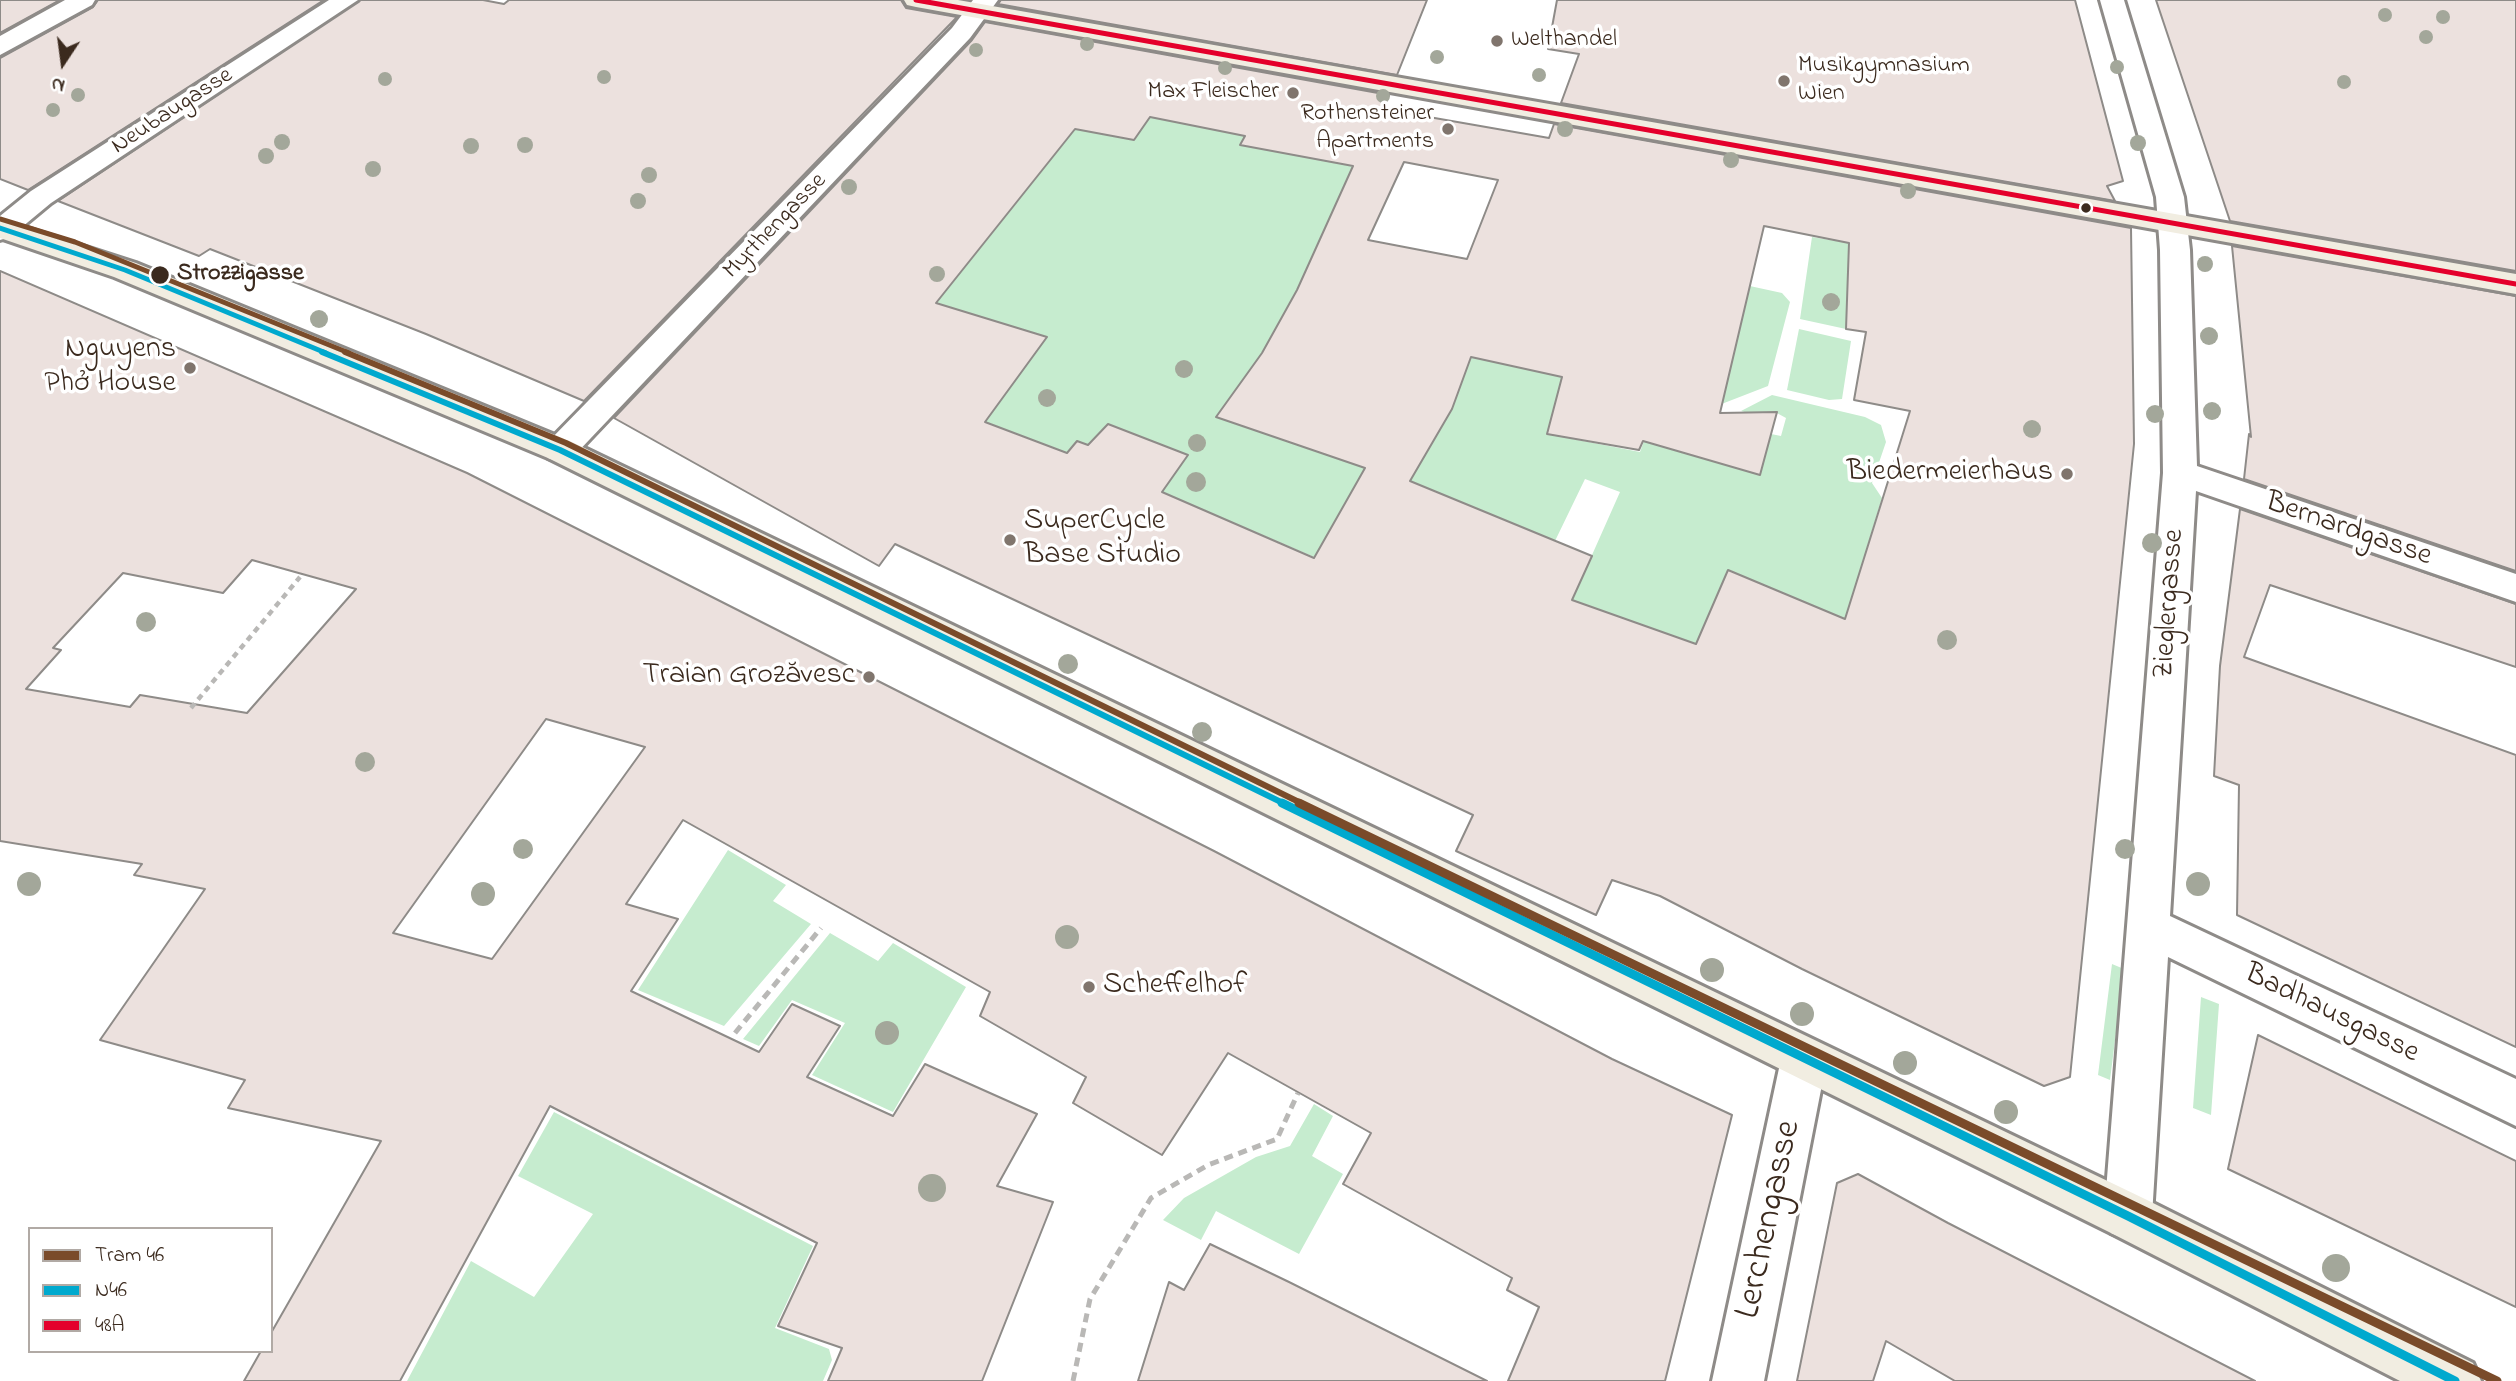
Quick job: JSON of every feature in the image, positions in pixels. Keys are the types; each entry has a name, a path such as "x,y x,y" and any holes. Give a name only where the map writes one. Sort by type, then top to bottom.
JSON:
{"main road":[{"path":"916,0 983,6 2516,284"},
{"path":"1,229 125,270 560,450 2128,1216 2455,1381"}],"street":[{"path":"0,47 83,0"},
{"name":"Neubaugasse","path":"1,229 41,197 346,0"},
{"name":"Zieglergasse","path":"2112,0 2169,197 2175,250 2180,473 2128,1216"},
{"name":"Myrthengasse","path":"560,450 983,6"},
{"name":"Bernardgasse","path":"2180,473 2516,588"},
{"name":"Badhausgasse","path":"2147,926 2516,1103"},
{"name":"Lerchengasse","path":"1738,1381 1804,1059"}],"path":[{"path":"191,708 300,577"},
{"path":"734,1033 821,928"},
{"path":"1073,1381 1090,1298 1151,1198 1208,1165 1277,1139 1298,1093"}],"green space":[{"path":"1155,110 1192,125 1245,136 1241,145 1359,154 1297,290 1262,353 1216,417 1365,468 1356,575 1204,510 1164,559 1118,553 1188,455 1109,424 1088,445 1077,441 1067,453 985,422 1047,337 906,294 1075,129 1134,140"},
{"path":"1812,237 1849,243 1846,329 1800,319"},
{"path":"1736,283 1782,293 1790,302 1768,386 1719,405"},
{"path":"1799,329 1851,341 1842,399 1829,400 1787,390"},
{"path":"1471,357 1562,377 1547,434 1640,452 1644,441 1771,434 1781,436 1786,418 1775,412 1763,412 1762,417 1741,411 1772,395 1865,417 1881,425 1886,442 1872,483 1882,498 1845,619 1728,570 1697,644 1572,600 1620,492 1585,479 1555,541 1410,481 1452,409"},
{"path":"728,850 786,885 773,901 811,924 724,1026 638,990"},
{"path":"830,933 878,961 893,943 966,987 893,1112 812,1075 845,1023 792,1000 759,1046 743,1039"},
{"path":"2112,964 2124,969 2110,1080 2098,1075"},
{"path":"2201,997 2219,1004 2211,1115 2193,1108"},
{"path":"1314,1104 1333,1116 1312,1156 1343,1174 1299,1254 1216,1211 1201,1240 1163,1220 1184,1198 1256,1157 1290,1146"},
{"path":"554,1112 813,1246 775,1328 829,1349 832,1360 823,1381 407,1381 471,1261 534,1297 593,1214 518,1176"}],"building":[{"path":"0,0 60,0 0,33"},
{"path":"98,0 324,0 28,190 0,179 0,58 93,7"},
{"path":"360,0 483,0 504,4 509,0 901,0 906,8 957,17 584,401 426,334 210,249 199,256 58,201"},
{"path":"1001,0 1427,0 1397,75 998,4"},
{"path":"1557,0 2075,0 2123,181 2107,186 2115,201 1561,103 1579,54 1548,49"},
{"path":"2156,0 2516,0 2516,271 2230,221"},
{"path":"985,22 1389,95 1383,109 1549,138 1554,124 2131,228 2134,444 2070,1077 2044,1086 1802,969 1660,896 1612,880 1596,915 1456,851 1473,815 895,544 879,566 614,418 972,40","holes":["1150,117 1245,136 1240,145 1353,166 1297,290 1262,353 1216,417 1365,468 1314,558 1162,492 1188,455 1108,424 1088,445 1077,441 1067,453 985,422 1047,337 936,303 1075,129 1134,140","1404,162 1498,180 1467,259 1368,240","1764,226 1849,243 1846,329 1866,332 1854,400 1910,411 1845,619 1728,570 1696,644 1572,600 1592,556 1410,481 1452,409 1471,357 1562,377 1547,434 1639,450 1643,441 1760,475 1777,412 1720,413"]},
{"path":"2232,246 2516,296 2516,571 2244,479 2249,434 2251,437"},
{"path":"0,271 467,473 1214,851 1612,1059 1732,1115 1665,1381 1508,1381 1539,1307 1507,1290 1512,1278 1343,1184 1371,1133 1228,1053 1162,1155 1073,1103 1086,1077 980,1016 990,992 683,820 626,904 678,919 631,991 759,1052 792,1004 840,1026 807,1077 893,1116 925,1064 1037,1114 997,1186 1053,1202 982,1381 828,1381 842,1348 778,1326 817,1243 550,1106 400,1381 244,1381 260,1353 273,1353 273,1330 381,1141 228,1108 245,1080 100,1040 205,889 134,875 142,864 0,841","holes":["252,560 356,589 247,713 140,695 130,707 26,689 61,650 53,648 123,573 223,593","546,719 645,747 492,959 393,933"]},
{"path":"2240,509 2516,604 2516,667 2270,585 2244,657 2516,755 2516,1047 2237,915 2239,785 2214,776 2220,666"},
{"path":"2258,1035 2516,1161 2516,1307 2228,1169"},
{"path":"1858,1174 2255,1381 1955,1381 1886,1341 1873,1381 1797,1381 1837,1183"},
{"path":"1210,1244 1487,1381 1138,1381 1169,1282 1184,1290"}],"tram line":[{"name":"46","path":"0,219 75,242 160,275 566,443 1365,835 2497,1381"}],"transit line":[{"name":"48A","path":"916,0 2516,284"},
{"name":"N46","path":"0,228 125,270 560,450 2128,1216 2455,1381"}],"place":[{"name":"Welthandel","path":"1497,41"},
{"name":"Musikgymnasium Wien","path":"1784,81"},
{"name":"Max Fleischer","path":"1293,93"},
{"name":"Rothensteiner Apartments","path":"1448,129"},
{"name":"Strozzigasse","path":"160,275"},
{"name":"Nguyens Phở House","path":"190,368"},
{"name":"Biedermeierhaus","path":"2067,474"},
{"name":"SuperCycle Base Studio","path":"1010,540"},
{"name":"Traian Grozăvesc","path":"869,677"},
{"name":"Scheffelhof","path":"1089,987"}]}
